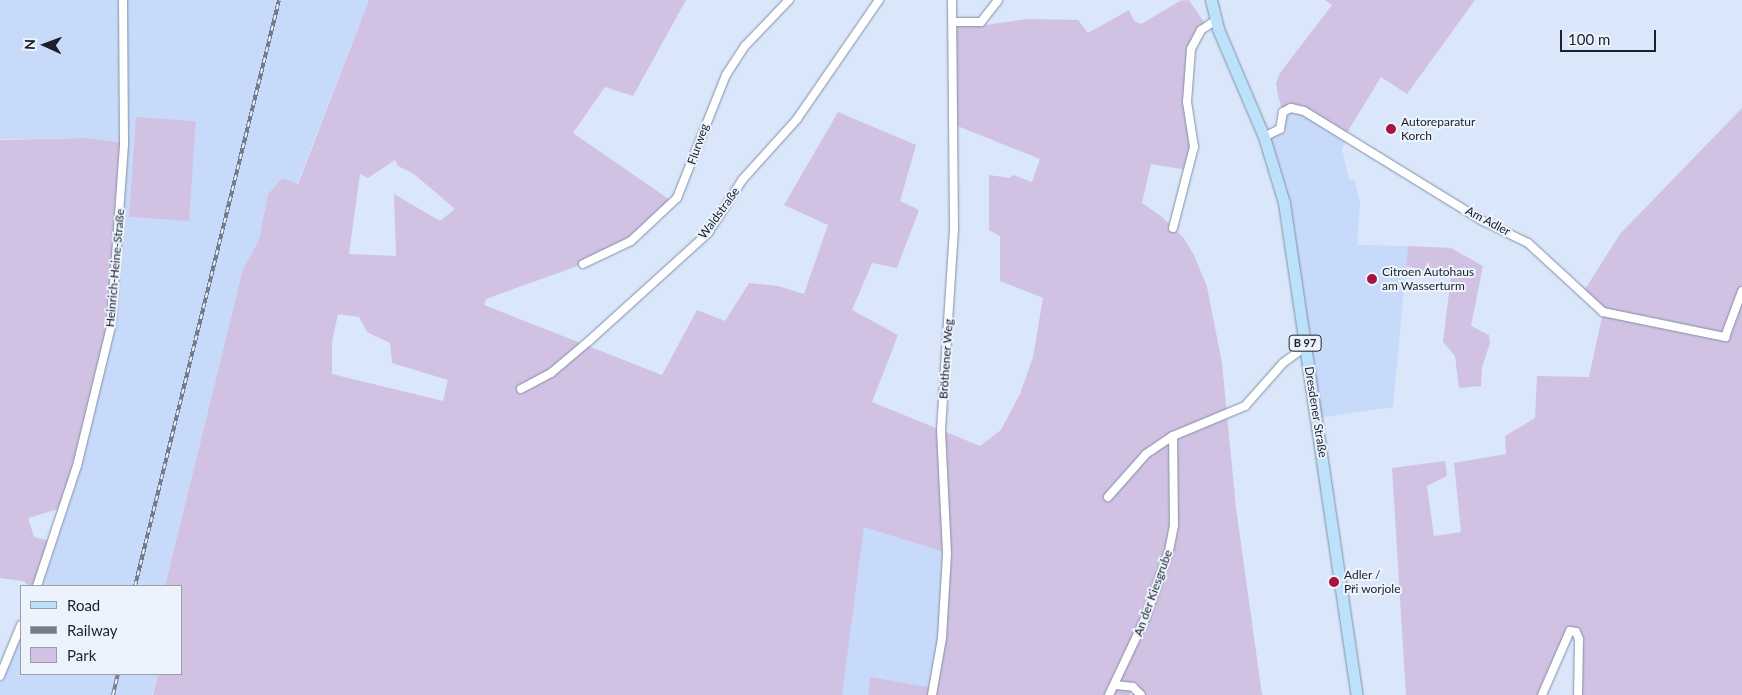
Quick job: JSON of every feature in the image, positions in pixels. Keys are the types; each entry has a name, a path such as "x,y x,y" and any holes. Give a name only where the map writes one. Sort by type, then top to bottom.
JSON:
{"main road":[{"name":"Dresdener Straße","path":"1211,0 1215,21 1264,137 1284,203 1357,695"}],"street":[{"name":"Heinrich-Heine-Straße","path":"37,585 77,466 112,326 124,143 123,0"},
{"name":"Flurweg","path":"583,264 631,240 677,198 726,75 745,46 789,0"},
{"name":"Waldstraße","path":"521,389 551,373 589,341 708,232 743,179 797,119 879,0"},
{"name":"Bröthener Weg","path":"932,695 942,638 947,553 941,430 954,230 954,22 952,0"},
{"path":"954,22 981,22 998,0"},
{"path":"1173,228 1194,147 1187,102 1191,49 1201,30 1215,21"},
{"name":"Am Adler","path":"1264,137 1280,129 1283,112 1291,108 1304,111 1483,221 1528,243 1603,312 1725,337 1742,291"},
{"path":"1108,497 1146,454 1173,436 1245,406 1283,363 1305,347"},
{"name":"An der Kiesgrube","path":"1109,695 1145,619 1170,551 1174,525 1173,436"},
{"path":"0,676 20,627"},
{"path":"1542,695 1570,631 1576,632 1579,640 1578,695"},
{"path":"1114,685 1133,686 1141,695"}],"shaded area":[{"path":"0,0 369,0 297,184 282,178 268,194 259,240 243,269 165,585 37,585 53,542 124,143 87,138 0,139"},
{"path":"1291,108 1348,137 1342,149 1349,179 1355,181 1360,204 1357,245 1408,246 1393,407 1317,418 1300,306 1265,137 1280,129 1283,112"},
{"path":"863,526 947,553 933,688 870,678 868,695 842,695"},
{"path":"20,627 20,675 158,675 152,695 0,695 0,676"}],"green space":[{"path":"369,0 686,0 633,96 605,87 573,133 673,202 631,240 583,264 486,299 484,305 662,375 697,310 725,321 749,283 778,286 804,294 828,225 784,205 838,112 916,145 900,201 919,210 897,268 872,263 852,310 898,335 872,402 980,446 1001,430 1020,394 1033,357 1043,298 1000,281 1000,236 989,230 989,175 1010,178 1013,175 1032,182 1040,159 955,125 954,22 981,22 986,25 1026,19 1078,20 1088,33 1129,10 1134,21 1141,24 1180,1 1189,0 1206,25 1195,37 1187,102 1194,133 1188,170 1151,164 1142,203 1161,216 1183,237 1194,255 1207,287 1222,363 1236,508 1262,695 1141,695 1133,687 1130,695 868,695 870,677 933,688 947,553 864,527 842,695 153,695 158,675 182,675 182,585 165,585 243,269 259,240 268,194 282,178 298,184","holes":["395,160 398,166 414,174 455,209 440,221 394,194 396,256 349,254 360,174 368,178","338,314 359,317 367,332 390,343 392,363 448,380 443,401 332,374 332,342"]},
{"path":"1325,0 1475,0 1407,94 1381,77 1348,131 1342,133 1304,111 1283,112 1276,83 1280,73 1332,5"},
{"path":"1742,108 1742,695 1578,695 1579,639 1570,631 1542,695 1406,695 1392,468 1445,461 1447,476 1427,486 1434,536 1461,532 1454,463 1506,454 1505,436 1535,418 1537,376 1589,377 1603,312 1582,294 1620,234"},
{"path":"136,117 196,121 189,221 129,217"},
{"path":"87,138 124,143 114,302 65,507 28,518 34,537 53,542 37,585 28,585 23,581 0,578 0,140"},
{"path":"1408,246 1451,248 1483,266 1471,326 1489,335 1490,343 1482,367 1481,386 1459,388 1455,356 1443,342 1451,276 1406,266"}],"railway":[{"path":"135,585 279,0"},
{"path":"113,695 118,675"}],"place":[{"name":"Autoreparatur Korch","path":"1391,129"},
{"name":"Citroen Autohaus am Wasserturm","path":"1372,279"},
{"name":"Adler / Při worjole","path":"1334,582"}]}
